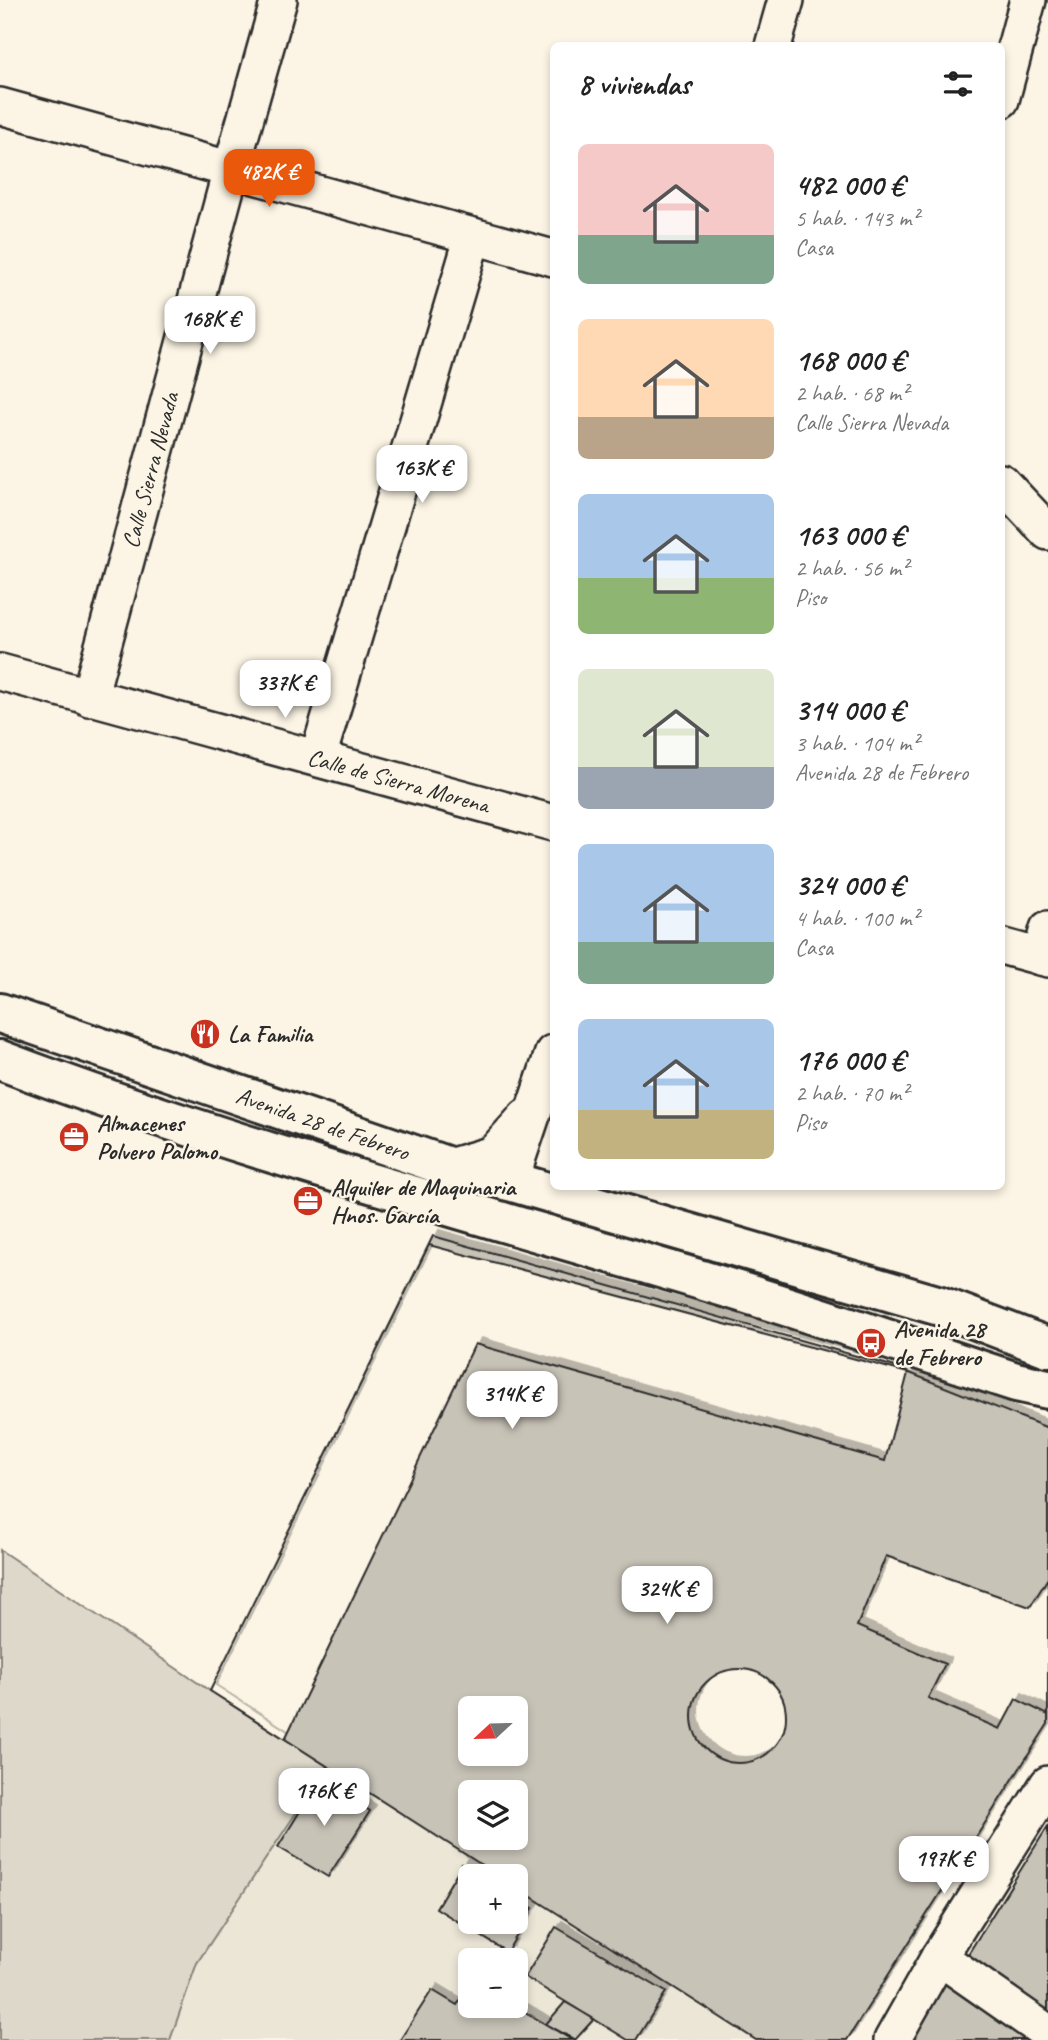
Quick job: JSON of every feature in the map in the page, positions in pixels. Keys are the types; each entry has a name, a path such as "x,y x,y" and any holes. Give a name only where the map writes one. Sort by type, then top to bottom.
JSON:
{"main road":[{"name":"Avenida 28 de Febrero","path":"0,1013 449,1167 550,1190"},
{"name":"Avenida 28 de Febrero","path":"0,1060 82,1091 386,1189 713,1283 1016,1382 1048,1389"},
{"name":"Avenida 28 de Febrero","path":"551,1190 594,1199 940,1306 1048,1347"}],"street":[{"name":"Calle Sierra Nevada","path":"89,698 279,0"},
{"path":"774,42 786,0"},
{"path":"1005,85 1027,0"},
{"path":"0,106 550,257"},
{"path":"318,758 473,236"},
{"path":"1005,486 1048,531"},
{"name":"Calle de Sierra Morena","path":"0,671 89,698 550,818"},
{"path":"1005,946 1046,948"},
{"path":"513,1182 517,1160 550,1062"},
{"path":"449,1167 493,1154 537,1103"},
{"path":"892,2040 939,1957 1048,1784"},
{"path":"939,1957 1048,2033"}],"shaded area":[{"path":"0,1550 327,1766 197,1963 170,2040 0,2040"},
{"path":"327,1766 480,1864 458,1864 458,1934 528,1934 528,1895 756,2040 170,2040 197,1963"}],"building":[{"path":"433,1236 892,1366 1048,1428 1048,1724 847,2040 756,2040 528,1895 528,1864 480,1864 458,1850 528,1850 528,1780 458,1780 458,1850 210,1691"},
{"path":"429,1245 908,1373 885,1461 475,1344 285,1739 210,1691"},
{"path":"886,1556 1030,1607 1048,1578 1048,1715 1016,1699 1000,1729 928,1698 945,1664 857,1626"},
{"path":"739,1669 757,1672 772,1683 783,1698 786,1716 783,1734 772,1749 757,1760 739,1763 721,1760 706,1749 695,1734 692,1716 695,1698 706,1683 721,1672"},
{"path":"321,1777 370,1811 328,1877 278,1847"},
{"path":"1048,1826 1048,2017 965,1959"},
{"path":"458,1871 458,1922 436,1908"},
{"path":"556,1927 666,1992 636,2040 628,2040 528,1979 528,1972"},
{"path":"478,1934 518,1934 509,1948 501,1948"},
{"path":"946,1975 1040,2040 911,2040"},
{"path":"432,1990 458,2004 458,2018 528,2018 528,2014 572,2040 400,2040"},
{"path":"565,2002 594,2019 575,2040 546,2024"}],"place":[{"name":"La Familia","path":"205,1034"},
{"name":"Almacenes Polvero Palomo","path":"74,1137"},
{"name":"Alquiler de Maquinaria Hnos. García","path":"308,1201"},
{"name":"Avenida 28 de Febrero","path":"871,1343"}]}
